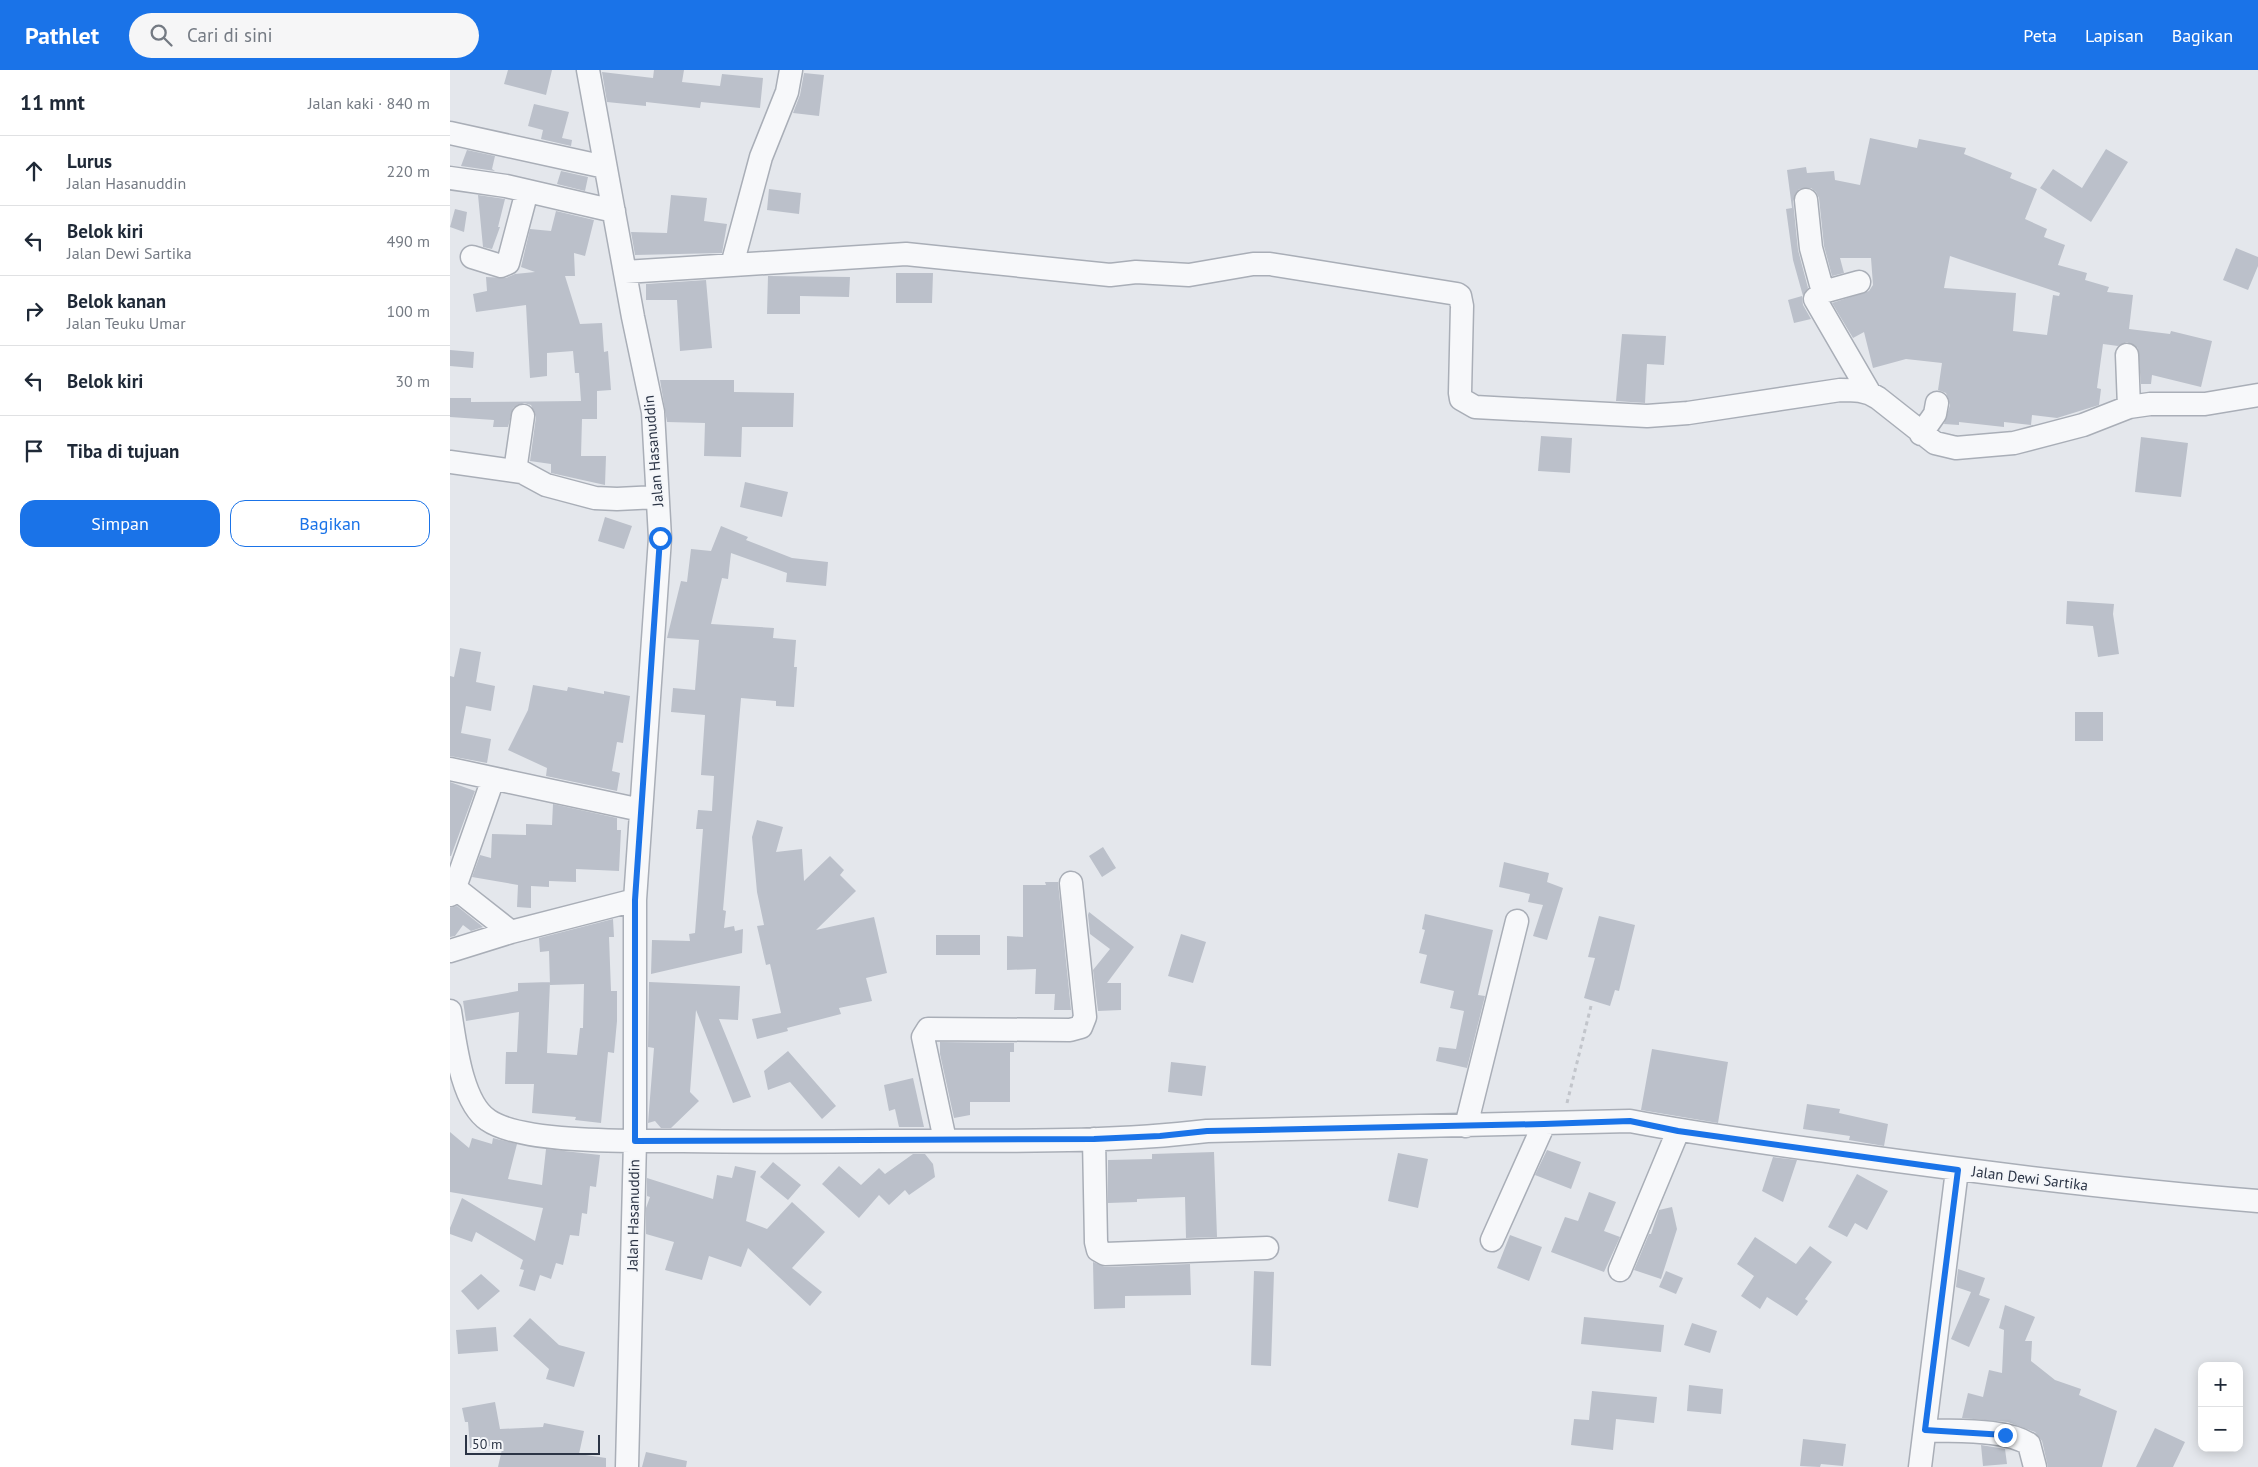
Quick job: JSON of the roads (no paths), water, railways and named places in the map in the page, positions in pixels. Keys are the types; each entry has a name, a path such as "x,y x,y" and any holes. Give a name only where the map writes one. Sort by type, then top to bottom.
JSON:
{"street":[{"name":"Jalan Hasanuddin","path":"588,70 653,412 660,538 635,900 635,1141 627,1467"},
{"path":"732,265 762,157 786,92 791,70"},
{"path":"450,133 605,167"},
{"path":"450,178 506,186 614,212"},
{"path":"472,256 501,266 508,263 527,192"},
{"path":"1806,200 1811,248 1823,292"},
{"path":"625,272 906,254 1103,274 1136,272 1189,275 1253,264 1270,264 1460,296 1462,306 1459,386 1461,399 1475,407 1647,416 1688,413 1840,390 1869,392"},
{"path":"1859,282 1823,292 1815,299 1817,306 1869,392 1935,443 1956,448 2014,444 2083,425 2129,407 2150,404 2204,404 2258,396"},
{"path":"2127,355 2129,407"},
{"path":"1921,434 1935,414 1937,403"},
{"path":"515,471 523,416"},
{"path":"450,462 527,474 546,485 594,498 657,497"},
{"path":"450,769 641,810"},
{"path":"494,778 452,888 510,932"},
{"path":"945,1140 923,1037 928,1029 1070,1030 1081,1027 1085,1017 1072,883"},
{"path":"450,951 510,932 635,900"},
{"path":"1466,1126 1517,921"},
{"name":"Jalan Dewi Sartika","path":"450,1011 468,1091 476,1107 486,1119 520,1133 635,1141 1094,1139 1160,1136 1207,1131 1630,1121 1678,1131 1958,1170 2161,1193 2258,1201"},
{"path":"1492,1240 1553,1123"},
{"path":"1620,1270 1678,1131"},
{"path":"1094,1139 1096,1242 1098,1250 1106,1254 1267,1248"},
{"path":"1920,1467 1958,1170"},
{"path":"1925,1430 2005,1435 2019,1438 2029,1444 2035,1467"}]}
